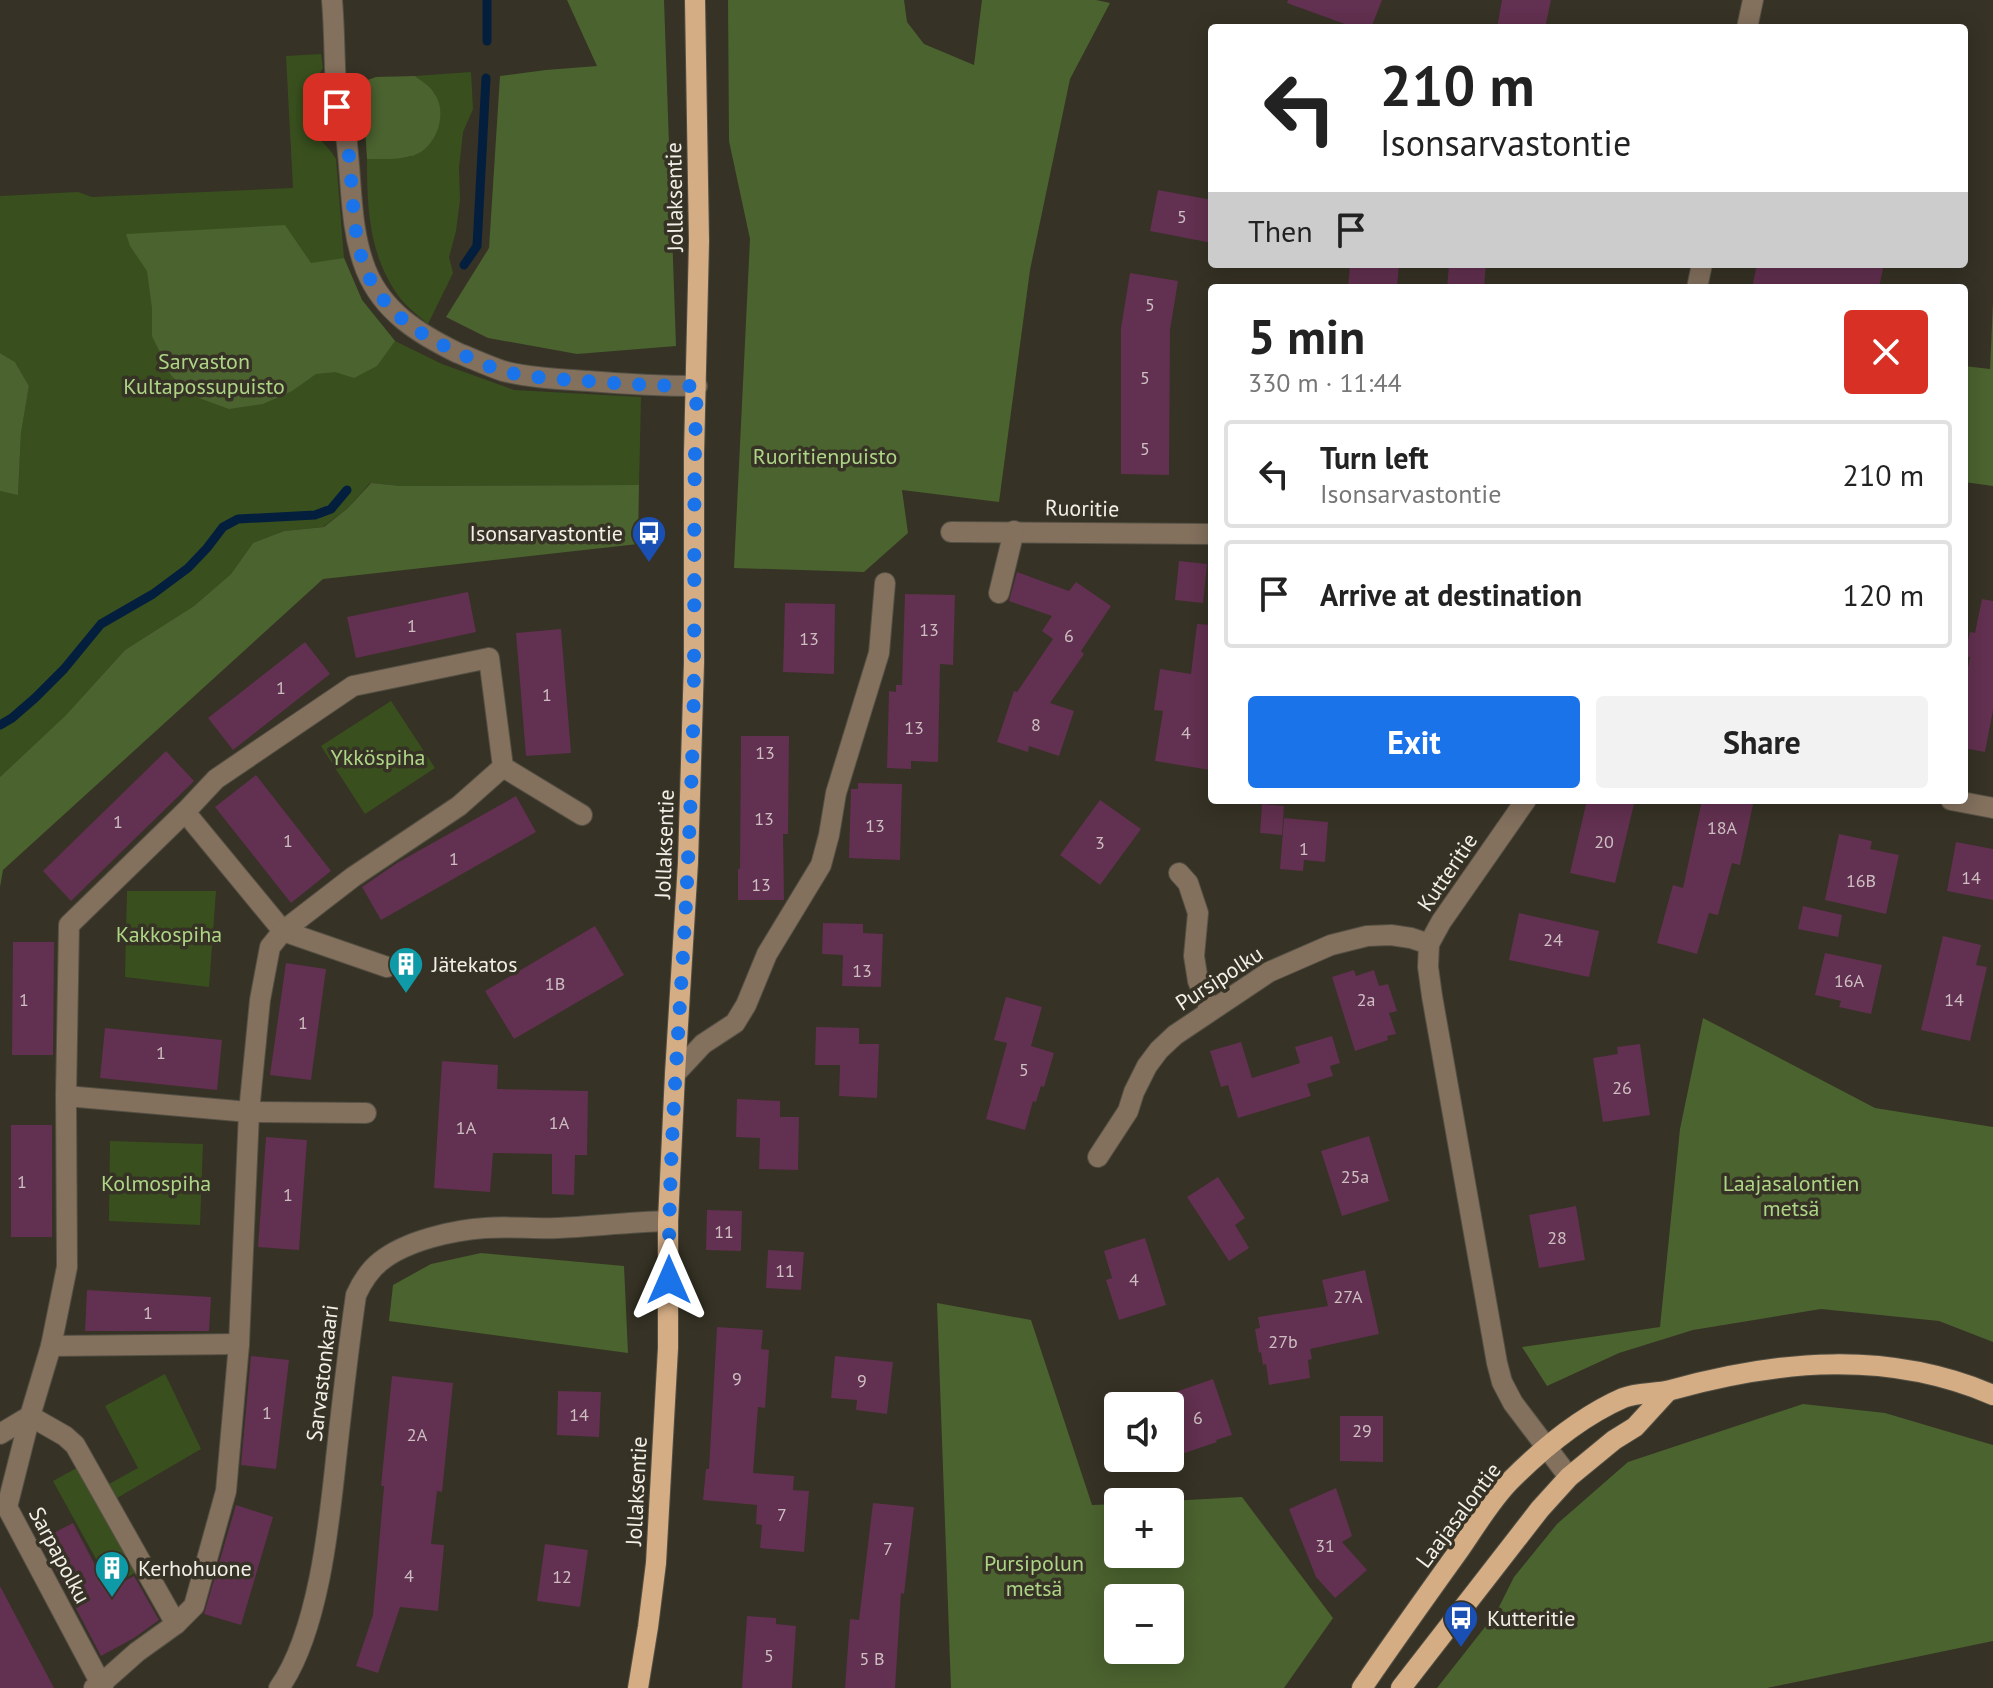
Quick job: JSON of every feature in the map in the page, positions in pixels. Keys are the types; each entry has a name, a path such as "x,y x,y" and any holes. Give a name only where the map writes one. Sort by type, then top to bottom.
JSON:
{"main road":[{"name":"Jollaksentie","path":"638,1688 656,1563 668,1348 668,1221 689,847 699,241 695,0"},
{"name":"Laajasalontie","path":"1362,1688 1509,1482 1582,1421 1627,1397 1668,1391 1731,1374 1856,1363 1902,1368 1962,1381 1993,1395"},
{"path":"1401,1688 1511,1545 1569,1477 1635,1427 1668,1391"}],"street":[{"path":"332,0 337,107 347,140 358,247 376,291 389,307 430,339 503,371 540,378 697,386"},
{"path":"1748,24 1753,0"},
{"path":"999,593 1014,531"},
{"name":"Ruoritie","path":"951,532 1208,534"},
{"path":"675,1074 703,1044 735,1023 746,1005 767,954 821,865 836,793 879,653 885,583"},
{"name":"Sarpapolku","path":"100,1687 4,1506 51,1346 67,1267 69,925 216,779 353,686 489,658 503,767"},
{"path":"100,1687 194,1606 226,1491 239,1344 249,1112 260,1000 270,947 283,931 353,877 459,806 503,767 582,815"},
{"path":"1968,803 1993,808"},
{"name":"Kutteritie","path":"1523,804 1441,922 1429,944 1428,967 1502,1382 1513,1403 1569,1477"},
{"path":"185,812 283,931 387,967"},
{"path":"1179,873 1188,883 1198,913 1194,956 1198,981 1210,1010"},
{"name":"Pursipolku","path":"1098,1157 1128,1111 1147,1066 1175,1035 1269,972 1331,945 1367,936 1391,935 1429,944"},
{"path":"66,1096 249,1112 366,1113"},
{"name":"Sarvastonkaari","path":"279,1688 289,1674 306,1629 319,1579 329,1521 356,1295 363,1280 380,1261 393,1254 458,1231 668,1221"},
{"path":"51,1346 239,1344"},
{"path":"0,1434 30,1416 75,1445 176,1624"}],"green space":[{"path":"567,0 664,0 676,346 577,354 488,338 446,317 489,248 500,76 597,66"},
{"name":"Ruoritienpuisto","path":"728,0 904,0 907,22 924,44 974,65 982,0 1096,0 1110,3 1070,79 1030,270 999,502 902,490 908,533 864,572 734,568 750,239 729,141"},
{"name":"Sarvaston Kultapossupuisto","path":"321,54 323,68 307,93 304,117 336,159 344,258 362,300 395,341 442,364 514,390 641,397 639,485 401,486 370,483 348,508 323,527 284,531 253,543 231,574 194,606 125,650 66,715 0,777 0,491 18,494 21,433 29,386 15,362 0,353 0,196 78,192 92,197 293,188 286,56"},
{"path":"471,72 473,109 463,132 459,168 460,200 449,257 453,273 428,324 400,298 382,266 369,214 367,159 411,157 435,94 415,76"},
{"path":"415,76 430,88 438,101 440,120 433,139 412,156 367,159 362,82 376,77"},
{"path":"285,225 311,263 344,258 362,300 395,341 377,366 354,378 335,372 316,374 292,391 263,404 229,409 188,394 171,375 152,336 147,271 130,246 126,234"},
{"path":"1993,302 1993,486 1968,483 1968,366 1990,369"},
{"path":"0,353 15,362 29,386 21,433 18,495 0,491"},
{"path":"371,483 401,486 639,485 638,544 323,579 3,870 0,887 0,777 66,715 125,650 194,606 231,574 253,543 284,531 324,527 348,508"},
{"name":"Ykköspiha","path":"391,701 435,768 365,814 321,746"},
{"name":"Kakkospiha","path":"127,891 216,891 209,987 125,977"},
{"name":"Laajasalontien metsä","path":"1703,1018 1875,1108 1993,1127 1993,1342 1939,1321 1821,1309 1693,1330 1619,1353 1547,1386 1522,1347 1660,1327 1680,1129"},
{"name":"Kolmospiha","path":"110,1141 203,1144 200,1225 109,1221"},
{"path":"481,1253 624,1266 628,1353 389,1321 393,1285 431,1264"},
{"name":"Pursipolun metsä","path":"937,1303 1031,1320 1092,1505 1104,1505 1104,1568 1184,1568 1184,1500 1242,1497 1333,1618 1284,1688 951,1688"},
{"path":"165,1374 201,1449 117,1498 109,1484 138,1468 105,1406"},
{"path":"1803,1404 1885,1413 1993,1445 1993,1641 1767,1688 1437,1688 1496,1613 1514,1577 1557,1524 1628,1462"},
{"path":"84,1464 142,1569 111,1586 53,1481"}],"building":[{"path":"1288,0 1382,0 1373,24 1345,24 1287,3"},
{"path":"1502,0 1551,0 1546,24 1498,24"},
{"path":"1158,190 1208,199 1208,242 1150,231"},
{"path":"1350,268 1399,268 1397,284 1348,284"},
{"path":"1449,268 1486,268 1484,284 1447,284"},
{"path":"1756,268 1883,268 1880,284 1753,284"},
{"path":"1130,273 1178,281 1170,330 1169,475 1121,474 1121,328"},
{"path":"1179,561 1207,564 1203,603 1175,600"},
{"path":"1017,572 1069,591 1076,582 1111,606 1081,651 1084,654 1050,703 1074,711 1059,756 1029,746 1028,752 997,742 1014,691 1017,692 1053,639 1042,631 1052,616 1009,601"},
{"path":"468,592 476,632 356,658 347,617"},
{"path":"905,594 955,595 953,665 940,664 938,762 911,761 911,769 887,768 889,691 896,692 896,685 902,685"},
{"path":"1982,599 1993,601 1993,710 1985,752 1968,749 1968,640 1970,632 1975,633"},
{"path":"785,603 835,604 834,674 783,672"},
{"path":"1197,624 1208,625 1208,770 1155,761 1163,711 1154,710 1160,669 1191,674"},
{"path":"561,629 571,753 526,756 516,633"},
{"path":"305,642 330,674 233,750 208,718"},
{"path":"741,736 789,736 788,834 783,834 784,900 738,900"},
{"path":"166,751 194,781 71,901 43,871"},
{"path":"256,775 331,871 291,903 215,807"},
{"path":"858,783 902,784 900,860 849,858 851,789 858,789"},
{"path":"516,796 536,832 381,920 362,887 397,863"},
{"path":"1100,800 1141,829 1100,885 1060,855"},
{"path":"1262,804 1284,806 1282,835 1260,833"},
{"path":"1586,804 1634,804 1615,883 1570,873"},
{"path":"1701,804 1753,804 1740,865 1732,863 1718,915 1709,913 1697,954 1657,943 1673,885 1683,888"},
{"path":"1284,818 1328,822 1325,862 1304,860 1303,871 1280,869"},
{"path":"1839,834 1872,841 1870,849 1899,855 1886,914 1825,900"},
{"path":"1956,842 1993,849 1993,900 1947,891"},
{"path":"1803,906 1842,915 1838,937 1798,929"},
{"path":"1519,913 1599,931 1589,977 1509,960"},
{"path":"823,923 863,924 863,933 883,934 881,987 842,986 843,955 822,954"},
{"path":"595,926 624,975 514,1039 485,991"},
{"path":"1943,936 1981,945 1976,965 1987,967 1970,1041 1921,1030"},
{"path":"13,942 54,942 53,1055 12,1055"},
{"path":"1825,953 1882,965 1871,1014 1839,1007 1841,1001 1815,995"},
{"path":"286,963 326,969 311,1080 270,1075"},
{"path":"1354,970 1356,976 1374,970 1379,986 1388,984 1397,1011 1389,1013 1396,1034 1387,1036 1388,1040 1355,1051 1332,977"},
{"path":"1006,997 1042,1007 1031,1046 1054,1053 1044,1087 1041,1086 1036,1102 1033,1101 1025,1130 986,1119 1007,1043 994,1040"},
{"path":"816,1027 859,1028 859,1044 879,1044 877,1098 839,1096 840,1065 815,1065"},
{"path":"105,1028 222,1040 217,1090 100,1078"},
{"path":"1332,1036 1340,1063 1330,1066 1333,1076 1307,1084 1311,1096 1238,1118 1228,1085 1221,1087 1210,1051 1241,1042 1252,1078 1300,1063 1295,1047"},
{"path":"1640,1044 1650,1115 1603,1122 1593,1058 1618,1054 1617,1047"},
{"path":"442,1061 498,1065 497,1089 588,1091 587,1155 575,1155 574,1195 552,1194 552,1154 493,1153 490,1192 434,1188"},
{"path":"737,1099 780,1101 780,1117 799,1117 798,1170 759,1169 760,1138 736,1137"},
{"path":"11,1125 52,1125 52,1237 11,1237"},
{"path":"1369,1136 1389,1201 1342,1216 1321,1151"},
{"path":"266,1137 307,1140 299,1250 258,1247"},
{"path":"1218,1177 1245,1218 1235,1225 1249,1248 1229,1261 1187,1197"},
{"path":"1576,1206 1585,1260 1539,1268 1529,1215"},
{"path":"707,1210 742,1211 741,1251 706,1250"},
{"path":"1145,1238 1166,1305 1119,1320 1106,1280 1112,1278 1104,1251"},
{"path":"768,1250 804,1252 801,1290 766,1288"},
{"path":"1365,1270 1379,1334 1310,1349 1310,1378 1269,1385 1255,1329 1260,1328 1258,1317 1328,1306 1322,1280"},
{"path":"87,1290 211,1297 209,1331 85,1331"},
{"path":"717,1327 763,1330 761,1349 769,1350 765,1408 758,1407 753,1473 794,1476 793,1490 809,1491 804,1552 760,1548 762,1525 756,1524 757,1505 703,1500 706,1469 709,1469"},
{"path":"251,1356 289,1360 276,1469 241,1465"},
{"path":"835,1356 893,1362 887,1414 856,1410 857,1400 831,1398"},
{"path":"392,1376 453,1383 442,1492 437,1491 431,1544 444,1545 438,1611 400,1607 378,1673 356,1666 373,1615"},
{"path":"1213,1379 1232,1435 1184,1453 1184,1392 1176,1392"},
{"path":"558,1391 601,1392 599,1437 557,1435"},
{"path":"1340,1416 1383,1416 1383,1462 1340,1461"},
{"path":"1336,1488 1352,1536 1342,1542 1367,1570 1335,1598 1316,1577 1289,1509"},
{"path":"873,1503 914,1507 904,1594 901,1593 895,1688 845,1688 850,1619 859,1620"},
{"path":"236,1505 273,1517 241,1625 204,1614"},
{"name":"Kerhohuone","path":"73,1523 108,1590 134,1576 159,1620 101,1656 40,1540"},
{"path":"545,1544 588,1550 580,1607 537,1601"},
{"path":"0,1586 28,1639 54,1688 0,1688"},
{"path":"747,1616 776,1618 776,1624 796,1626 792,1688 742,1688"}],"waterway":[{"path":"487,0 487,41"},
{"path":"464,265 477,246 486,78"},
{"path":"0,725 35,698 101,624 153,594 188,568 223,527 238,519 315,515 331,509 347,490"}],"place":[{"name":"Isonsarvastontie","path":"649,564"},
{"name":"Jätekatos","path":"406,995"},
{"name":"Kerhohuone","path":"112,1599"},
{"name":"Kutteritie","path":"1461,1649"}],"route":[{"path":"337,107 347,140 358,247 376,291 407,324 430,339 503,371 540,378 697,386 689,834 668,1221 669,1280"}]}
